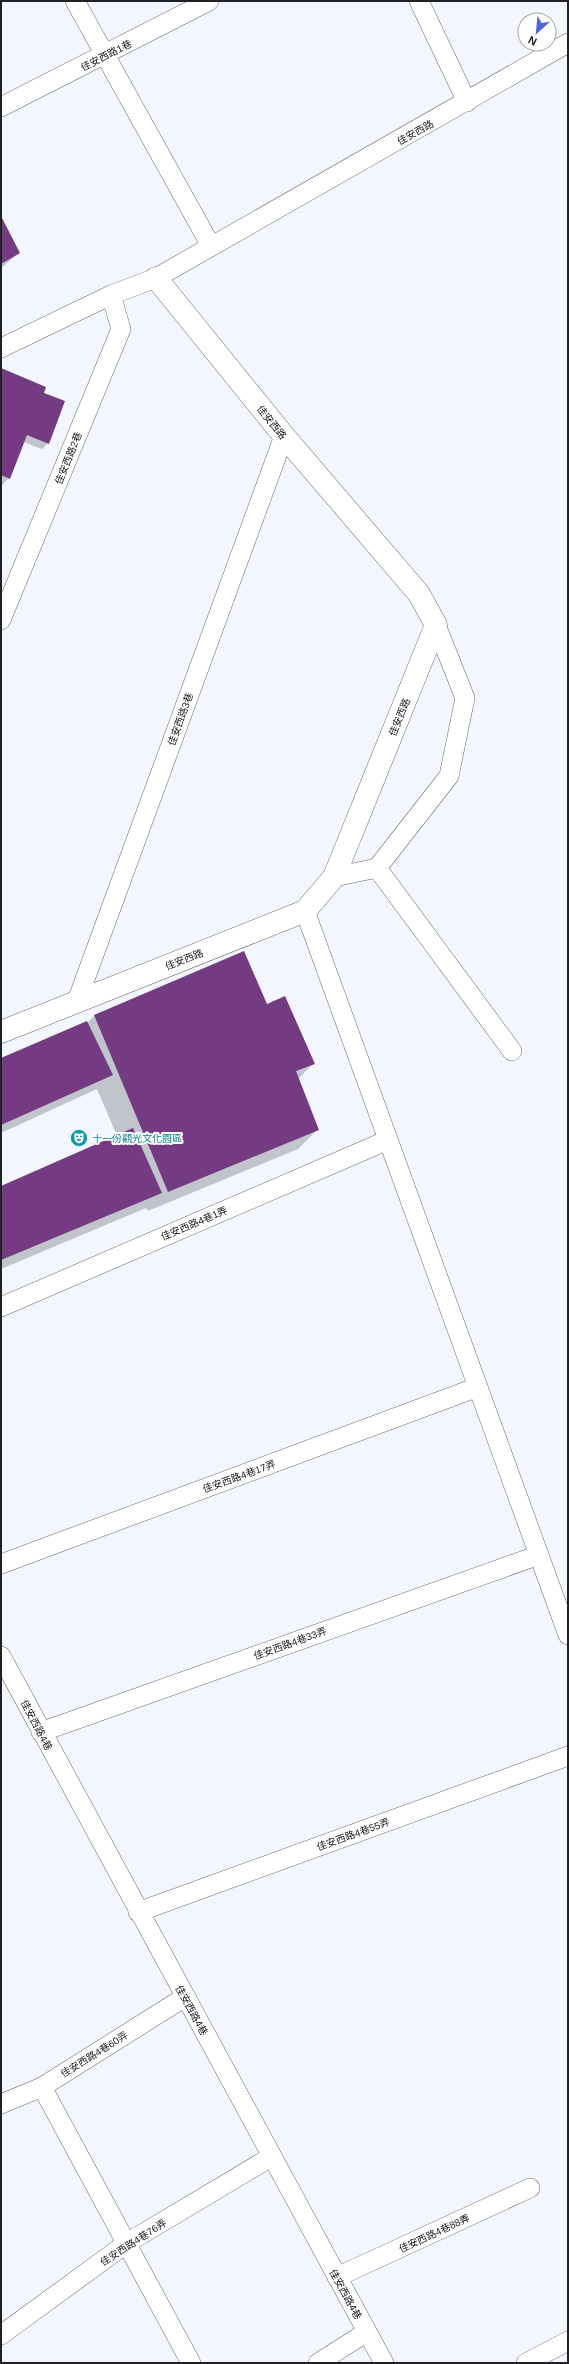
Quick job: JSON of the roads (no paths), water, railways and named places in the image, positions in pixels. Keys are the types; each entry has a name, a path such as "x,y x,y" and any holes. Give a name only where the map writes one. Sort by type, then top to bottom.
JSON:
{"street":[{"name":"佳安西路","path":"1,1032 305,911 334,877 436,625 419,594 284,436 156,278"}],"lane":[{"path":"75,1 104,56 211,246"},
{"name":"佳安西路1巷","path":"1,108 209,1"},
{"path":"419,1 467,102"},
{"name":"佳安西路","path":"1,348 111,295 156,278 467,102 568,43"},
{"name":"佳安西路2巷","path":"1,620 121,329 111,295"},
{"name":"佳安西路3巷","path":"77,1001 284,436"},
{"path":"334,877 377,868 449,776 465,698 436,625"},
{"path":"377,868 512,1051"},
{"path":"305,911 568,1635"},
{"name":"佳安西路4巷1弄","path":"1,1307 388,1140"},
{"name":"佳安西路4巷17弄","path":"1,1564 478,1387"},
{"name":"佳安西路4巷33弄","path":"41,1732 539,1555"},
{"name":"佳安西路4巷","path":"1,1656 138,1912 384,2363"},
{"name":"佳安西路4巷55弄","path":"138,1912 568,1756"},
{"name":"佳安西路4巷60弄","path":"1,2104 42,2086 185,1997"},
{"path":"42,2086 191,2363"},
{"name":"佳安西路4巷76弄","path":"1,2336 127,2243 271,2157"},
{"name":"佳安西路4巷88弄","path":"337,2277 530,2188"},
{"path":"318,2363 367,2332"},
{"path":"526,2363 568,2341"}],"place":[{"name":"十一份觀光文化園區","path":"79,1138"}]}
